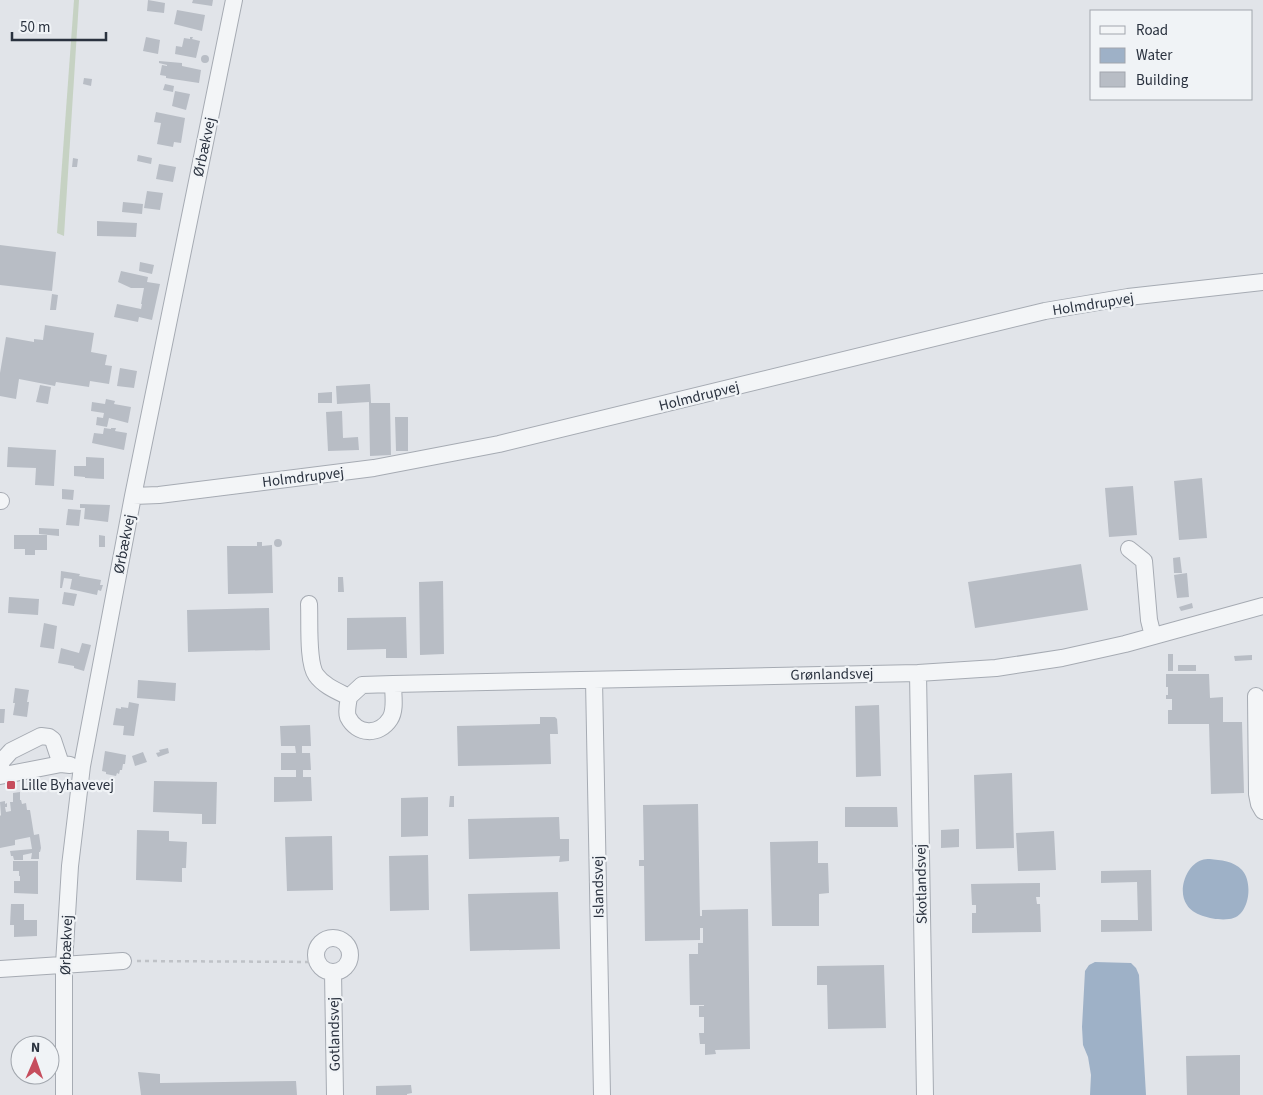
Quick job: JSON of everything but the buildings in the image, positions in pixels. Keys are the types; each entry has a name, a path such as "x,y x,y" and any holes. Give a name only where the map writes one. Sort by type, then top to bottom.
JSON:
{"street":[{"name":"Ørbækvej","path":"64,1095 64,964 70,866 82,766 133,496 234,0"},
{"name":"Holmdrupvej","path":"133,496 169,494 374,468 499,444 1045,311 1128,297 1263,282"},
{"path":"1129,549 1144,561 1149,620 1153,636"},
{"path":"309,604 310,657 315,674 326,685 349,697 347,715 356,728 367,732 382,728 391,718 394,707 393,684"},
{"name":"Grønlandsvej","path":"349,697 362,685 918,672 996,668 1062,658 1125,644 1263,606"},
{"name":"Skotlandsvej","path":"918,672 925,1095"},
{"name":"Islandsvej","path":"594,680 602,1095"},
{"path":"1256,696 1257,794 1263,811"},
{"path":"0,768 2,761 11,751 41,736 49,737 53,740 61,764"},
{"path":"0,776 61,764 82,766"},
{"path":"333,937 340,938 345,942 350,954 346,967 340,971 333,972 326,971 321,967 317,962 316,955 317,948 321,942 326,938 333,937"},
{"path":"0,969 123,960"},
{"name":"Gotlandsvej","path":"333,972 336,1095"}],"path":[{"path":"123,960 317,962"}],"green space":[{"path":"74,0 79,0 64,236 57,233"}],"water":[{"path":"1204,859 1227,861 1239,867 1246,876 1248,899 1241,913 1236,917 1224,919 1200,915 1190,909 1184,899 1183,886 1188,873 1196,863"},
{"path":"1095,962 1131,963 1139,975 1146,1095 1090,1095 1091,1075 1088,1057 1083,1045 1082,1027 1085,971 1089,965"}],"place":[{"name":"Lille Byhavevej","path":"11,785"}]}
